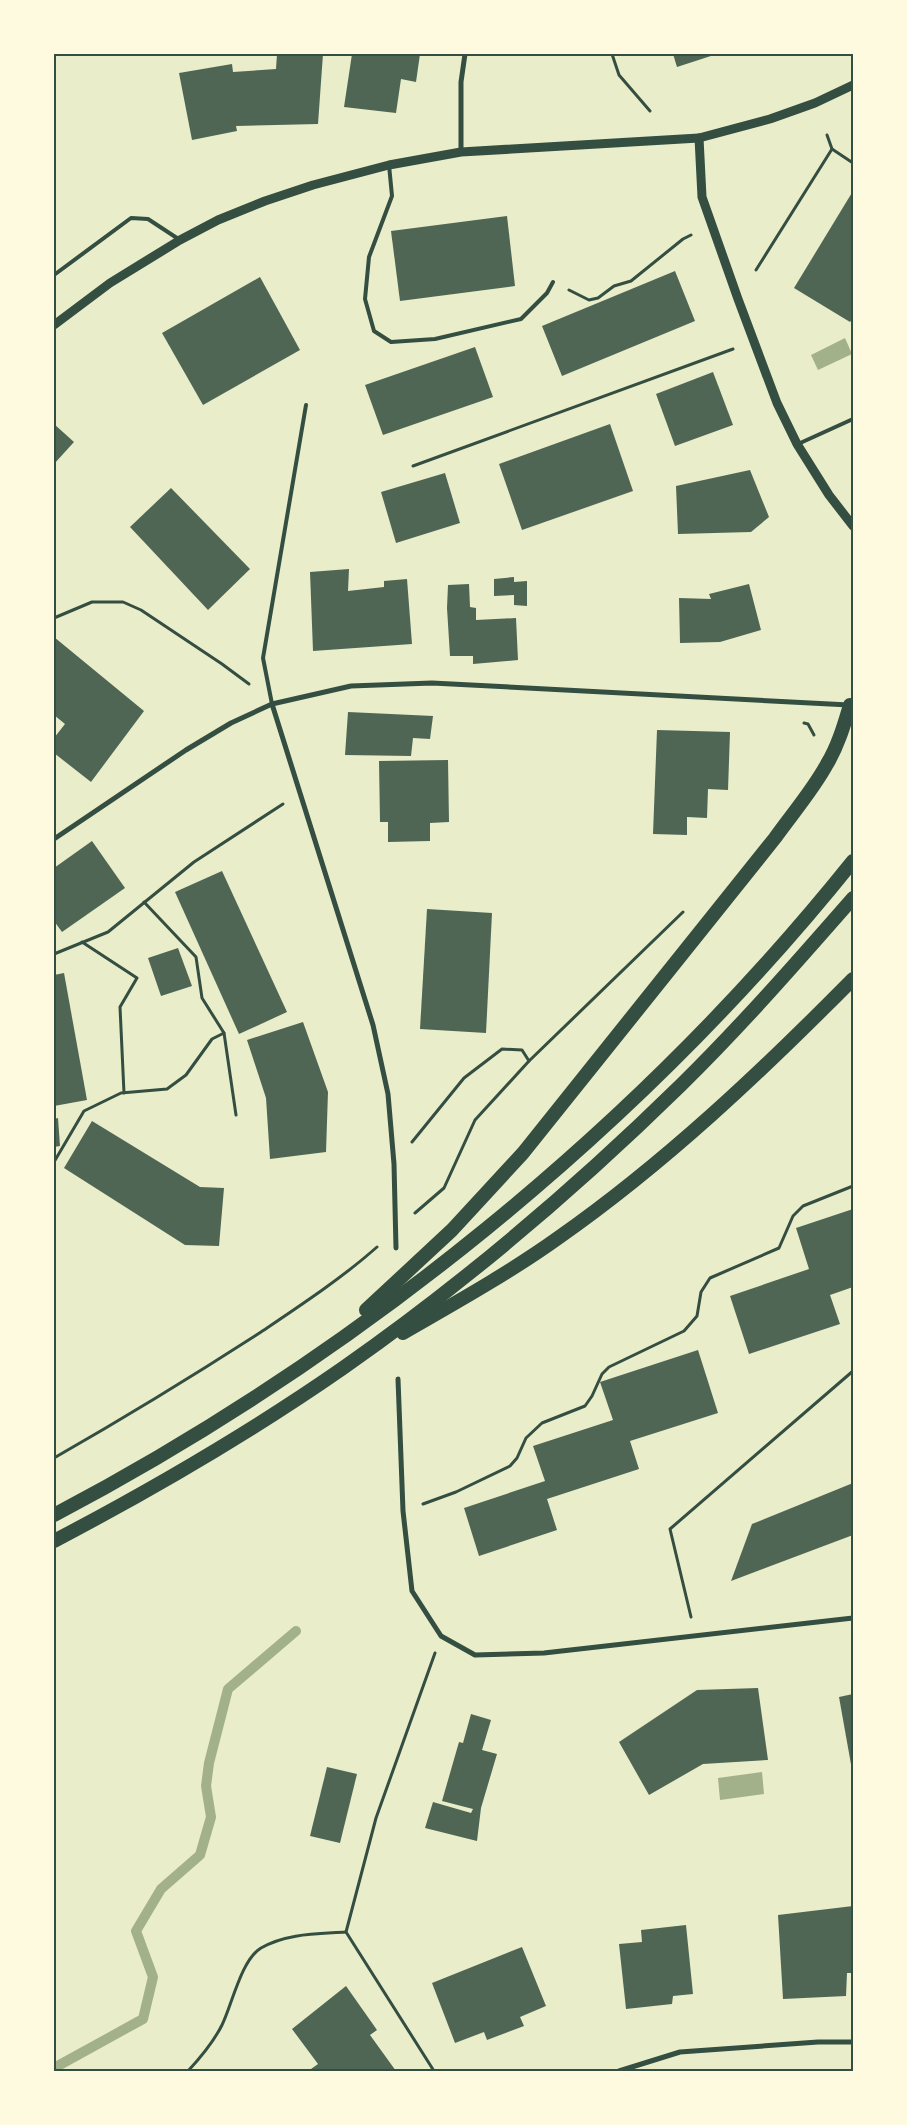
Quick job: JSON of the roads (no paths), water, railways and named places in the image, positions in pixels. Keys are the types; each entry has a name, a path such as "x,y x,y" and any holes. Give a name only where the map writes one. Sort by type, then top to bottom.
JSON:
{"highway":[{"path":"314,1357 452,1230 523,1153 800,804 827,764 841,734 852,703"},
{"path":"54,1515 168,1451 314,1357 418,1283 511,1207 595,1135 666,1068 800,926 853,861"},
{"path":"344,1367 464,1277 613,1150 682,1084 764,1000 853,898"},
{"path":"54,1541 167,1479 344,1367 510,1270 558,1238 621,1191 711,1115 779,1053 853,979"}],"street":[{"path":"460,152 461,82 465,54"},
{"path":"54,325 110,283 180,240 218,220 314,184 389,166 460,152 699,138 770,119 815,103 853,85"},
{"path":"699,138 702,197 777,403 797,444 829,495 853,526"},
{"path":"54,839 186,750 231,723 272,704 351,686 432,683 852,703"},
{"path":"272,704 373,1025 388,1094 394,1164 396,1248"},
{"path":"398,1379 403,1511 412,1591 441,1636 475,1655 544,1653 853,1618"},
{"path":"619,2071 680,2052 818,2042 853,2042"}],"lane":[{"path":"389,166 392,196 369,256 365,299 374,331 391,342 435,339 521,319 547,293 553,282"},
{"path":"54,275 131,218 148,218 180,240"},
{"path":"272,704 263,658 306,405"},
{"path":"797,444 853,419"}],"waterway":[{"path":"54,2068 143,2019 153,1977 136,1931 161,1889 200,1855 211,1817 206,1786 209,1763 228,1689 296,1631"}]}
